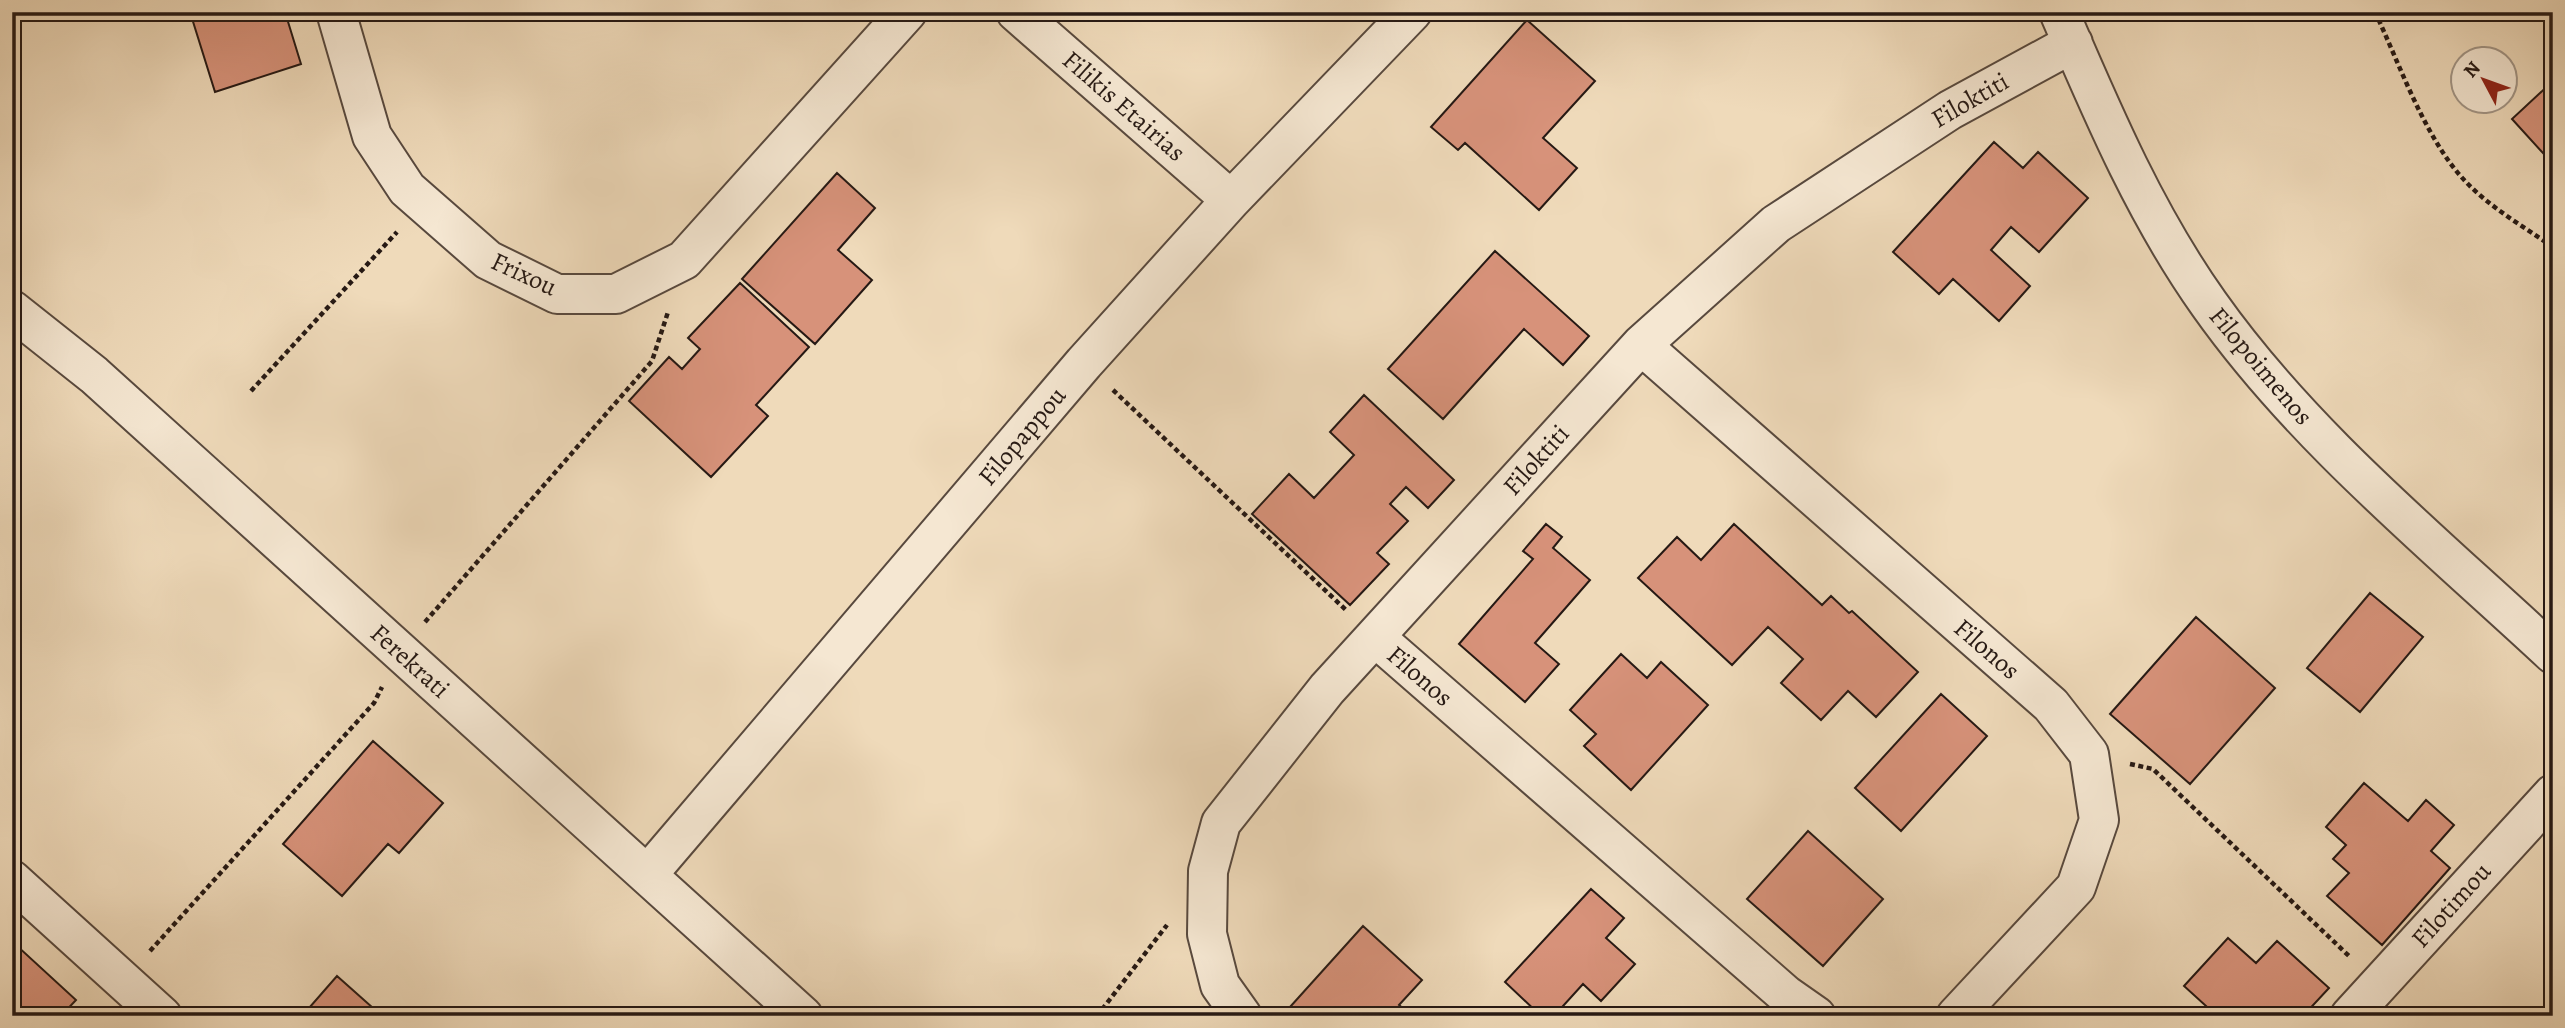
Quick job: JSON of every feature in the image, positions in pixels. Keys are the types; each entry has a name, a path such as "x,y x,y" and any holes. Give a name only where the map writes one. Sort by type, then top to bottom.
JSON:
{"street":[{"name":"Frixou","path":"336,12 372,135 407,189 488,260 557,294 616,294 684,260 907,12"},
{"name":"Filikis Etairias","path":"1016,12 1231,200"},
{"name":"Filopappou","path":"648,874 1084,363 1231,200 1412,12"},
{"name":"Filoktiti","path":"1242,1016 1220,985 1207,934 1208,871 1222,823 1327,689 1641,345 1776,224 1950,110 2066,28"},
{"name":"Filopoimenos","path":"2066,28 2130,174 2208,303 2298,414 2553,654"},
{"name":"Ferekrati","path":"12,310 93,375 803,1016"},
{"name":"Filonos","path":"1641,345 2051,705 2089,754 2099,820 2076,887 1956,1016"},
{"name":"Filonos","path":"1375,637 1786,995 1816,1016"},
{"name":"Filotimou","path":"2367,1004 2553,794"},
{"path":"12,880 137,1001"}],"path":[{"path":"2375,12 2440,150 2467,183 2494,207 2553,247"},
{"path":"251,391 424,203"},
{"path":"137,1001 374,703 400,652 653,361 684,260"},
{"path":"1084,363 1375,637"},
{"path":"2089,754 2153,769 2367,1004"},
{"path":"1097,1016 1208,871"}],"building":[{"path":"190,12 285,12 301,64 215,92"},
{"path":"1527,20 1595,81 1543,138 1577,168 1539,210 1465,143 1458,150 1431,127"},
{"path":"2553,81 2553,164 2512,119 2520,116 2520,112"},
{"path":"1994,142 2023,168 2038,152 2088,198 2039,252 2011,227 1991,250 2030,286 1999,321 1953,279 1939,294 1893,252"},
{"path":"837,173 875,208 838,250 872,280 815,344 742,279"},
{"path":"1495,251 1589,336 1563,365 1524,329 1443,419 1388,369"},
{"path":"740,283 809,347 756,405 768,416 711,477 629,401 669,357 682,369 700,349 688,338"},
{"path":"1364,395 1454,480 1428,508 1406,487 1390,504 1408,521 1377,553 1389,564 1350,605 1252,514 1289,474 1314,498 1354,455 1330,432"},
{"path":"1546,524 1562,537 1553,548 1590,580 1535,643 1559,664 1525,702 1459,644 1533,559 1523,551"},
{"path":"1734,524 1822,605 1831,596 1849,613 1852,611 1918,672 1876,717 1848,691 1821,720 1781,683 1803,659 1768,627 1732,665 1638,578 1677,537 1701,560"},
{"path":"2370,593 2423,637 2360,712 2307,668"},
{"path":"2196,617 2275,688 2190,784 2110,714"},
{"path":"1621,654 1647,678 1661,662 1708,705 1631,790 1584,746 1596,734 1570,710"},
{"path":"1941,694 1987,736 1901,831 1855,788"},
{"path":"373,741 443,803 399,853 388,844 342,896 283,844"},
{"path":"2364,783 2408,821 2426,800 2454,825 2431,851 2450,868 2382,945 2327,896 2349,873 2333,859 2346,845 2326,827"},
{"path":"1808,831 1883,899 1823,966 1747,899"},
{"path":"1591,889 1624,918 1606,938 1635,964 1601,1001 1583,984 1554,1016 1541,1016 1505,982"},
{"path":"1363,926 1422,980 1399,1005 1411,1015 1300,1016 1290,1007"},
{"path":"12,933 20,940 16,945 76,1000 61,1016 12,1016"},
{"path":"2228,938 2256,963 2277,941 2329,988 2303,1016 2217,1016 2184,986"},
{"path":"337,976 382,1016 302,1016"}]}
